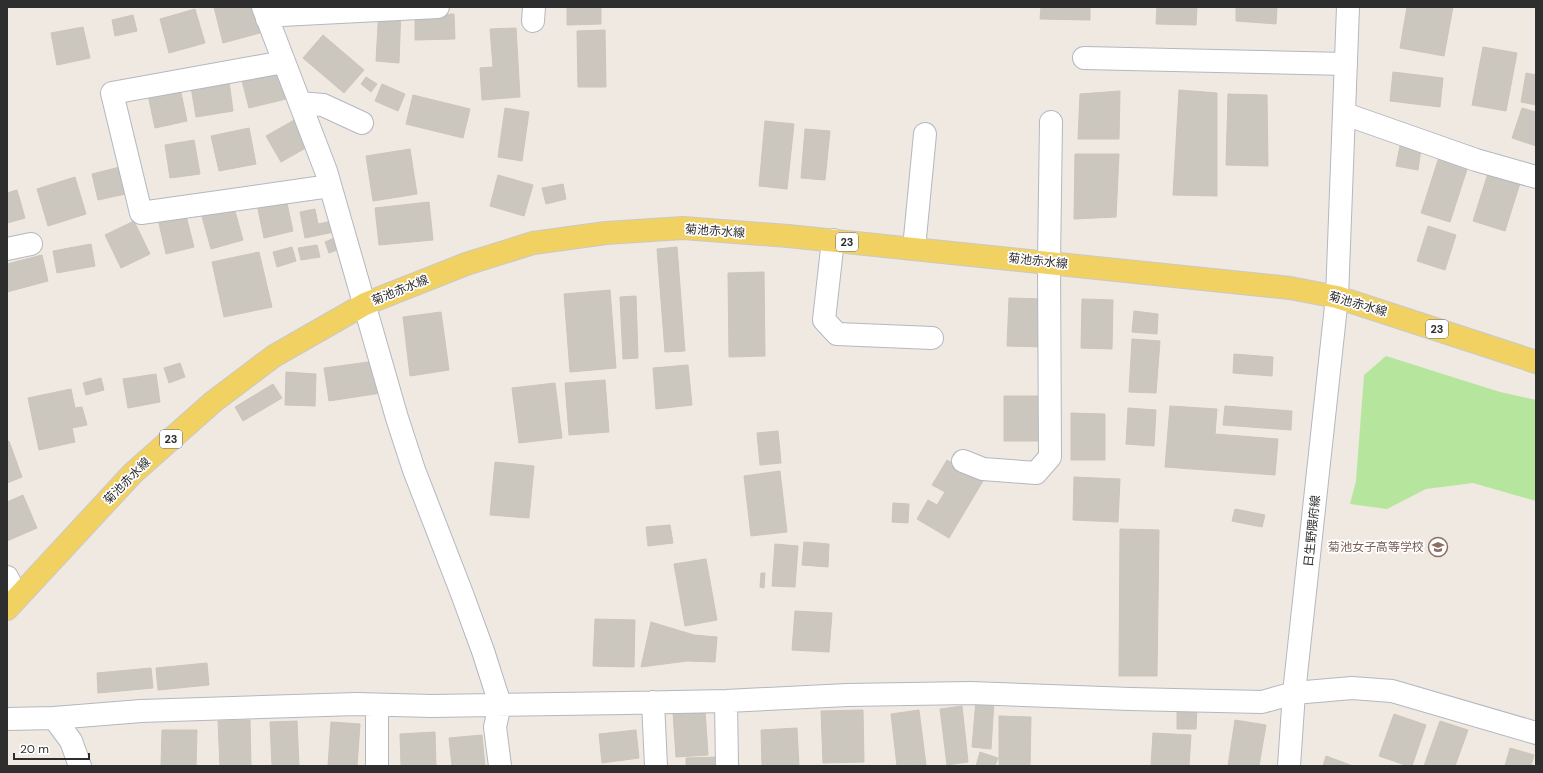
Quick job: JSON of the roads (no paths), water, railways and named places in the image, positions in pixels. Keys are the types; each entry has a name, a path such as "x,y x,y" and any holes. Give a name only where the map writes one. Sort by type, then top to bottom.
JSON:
{"main road":[{"name":"菊池赤水線","path":"12,603 133,473 212,402 274,356 365,304 466,264 533,243 606,233 683,228 914,248 1290,288 1338,297 1536,362"}],"street":[{"path":"438,7 281,15 265,13 330,186 397,418 414,470 461,591 500,704 494,727 500,766"},
{"name":"日生野隈府線","path":"1289,766 1294,693 1338,297 1348,7"},
{"path":"1084,58 1346,64"},
{"path":"284,62 112,92 141,213 330,186"},
{"path":"300,103 323,105 362,123"},
{"path":"1345,114 1476,160 1536,178"},
{"path":"963,461 983,469 1036,474 1050,456 1051,122"},
{"path":"914,248 925,134"},
{"path":"833,240 824,320 837,334 932,338"},
{"path":"7,249 30,244"},
{"path":"7,576 12,603"},
{"path":"7,718 54,718 141,711 377,705 432,706 726,701 847,695 971,693 1262,702 1294,693 1352,688 1392,691 1536,733"},
{"path":"726,701 727,766"},
{"path":"653,702 656,766"},
{"path":"377,705 377,766"},
{"path":"54,718 71,741 80,766"}],"place":[{"name":"菊池女子高等学校","path":"1438,547"}]}
